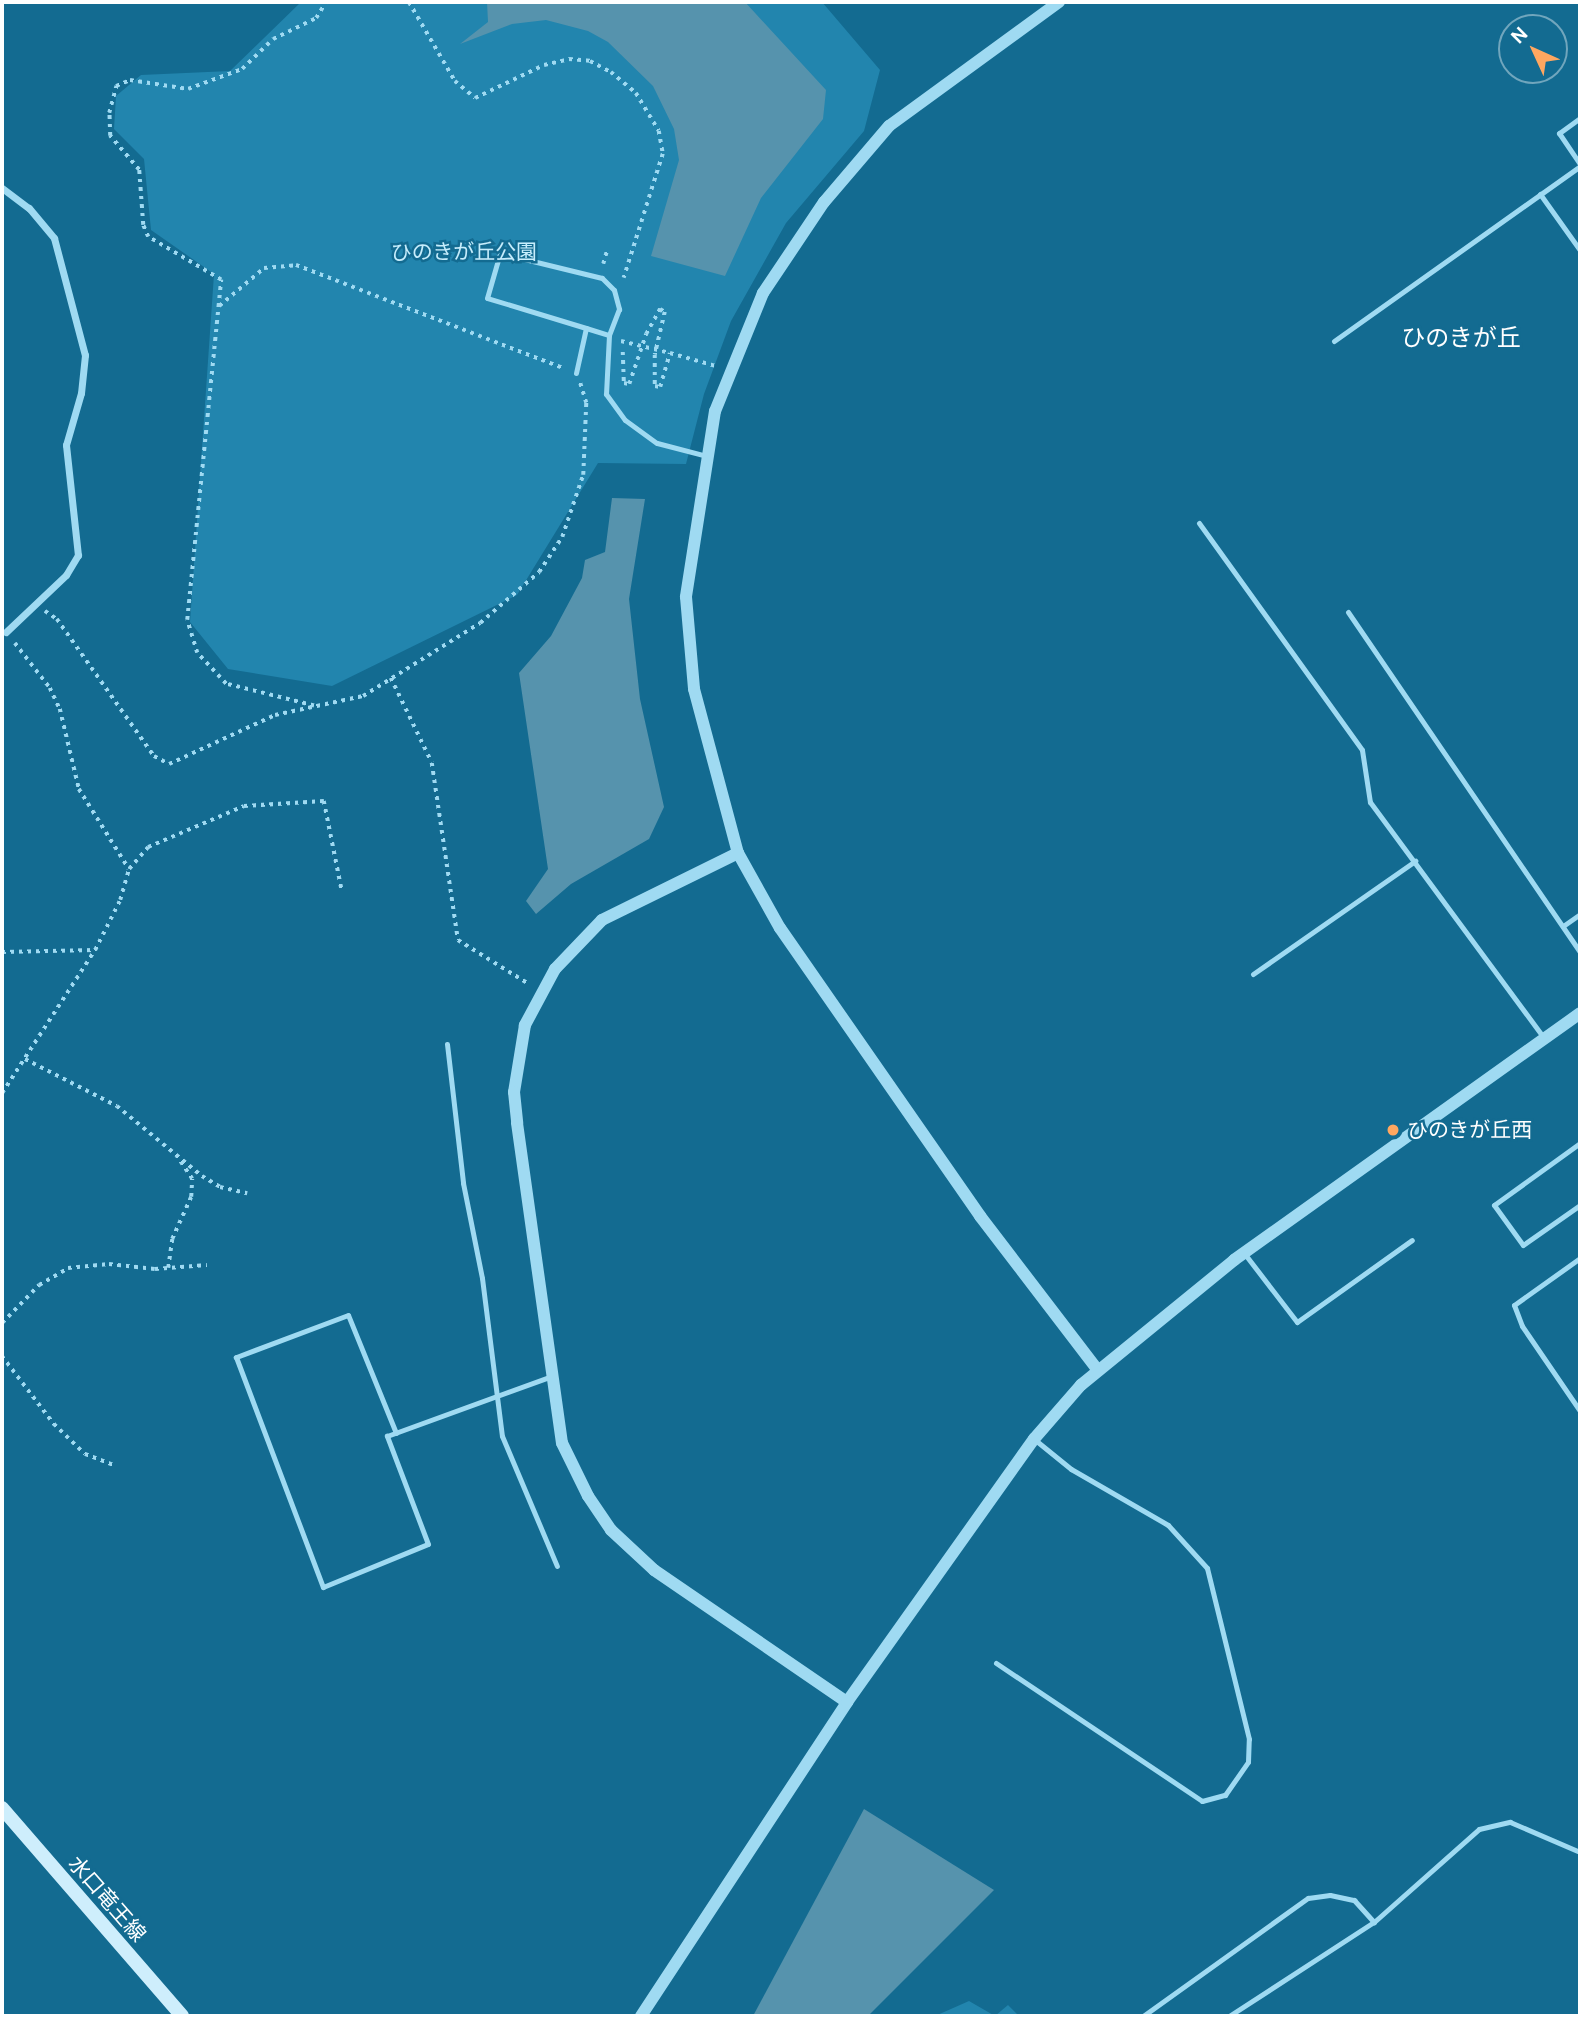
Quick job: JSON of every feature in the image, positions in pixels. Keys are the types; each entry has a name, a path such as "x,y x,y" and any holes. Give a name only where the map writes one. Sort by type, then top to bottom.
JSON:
{"main road":[{"name":"水口竜王線","path":"2,1808 182,2016"}],"street":[{"path":"1050,4 888,126 824,202 763,293 715,411 685,597 694,689 738,853 803,961 980,1216 1097,1369"},
{"path":"2,188 29,208 54,238 85,355 81,393 66,444 78,555 66,575 6,632"},
{"path":"738,853 602,920 540,991 525,1025 514,1092 562,1443 611,1530 654,1570 847,1702"},
{"path":"641,2016 847,1702 1034,1439 1097,1369 1244,1253 1580,1013"}],"lane":[{"path":"1334,341 1580,165 1559,133 1580,118"},
{"path":"1541,194 1580,250"},
{"path":"609,335 488,298 500,253 602,278 614,290 619,309 609,335 606,394 625,420 657,443 707,456"},
{"path":"576,373 586,328"},
{"path":"1199,523 1362,751 1370,802 1545,1039"},
{"path":"1348,612 1580,952"},
{"path":"1253,974 1415,861"},
{"path":"1563,926 1580,914"},
{"path":"447,1044 463,1183 482,1279 494,1395 502,1436 557,1566"},
{"path":"1580,1143 1494,1205 1523,1245 1580,1205"},
{"path":"1244,1253 1297,1322 1412,1240"},
{"path":"1580,1258 1514,1305 1522,1326 1580,1410"},
{"path":"396,1433 348,1315 236,1357 323,1587 428,1544 387,1436 396,1433 494,1395 552,1376"},
{"path":"996,1663 1202,1801 1224,1794 1248,1762 1249,1739 1207,1568 1168,1525 1071,1469 1034,1439"},
{"path":"1229,2016 1374,1922 1479,1829 1510,1822 1580,1852"},
{"path":"1143,2016 1308,1898 1330,1895 1353,1900 1374,1922"}],"path":[{"path":"316,706 226,684 197,653 187,620 221,280 148,237 143,225 139,170 110,136 109,113 116,86 130,80 188,89 242,69 273,39 316,18 326,2"},
{"path":"409,2 455,81 475,98 544,65 569,59 590,61 611,72 636,93 659,131 663,155 624,278"},
{"path":"603,264 607,250"},
{"path":"34,605 57,619 154,756 169,764 275,715 363,696 480,623 538,572 562,537 584,463 586,403 576,373 296,265 264,268 219,306"},
{"path":"623,349 624,383 629,384 642,346 660,309 665,312 657,349 655,386 660,387 670,353"},
{"path":"625,342 718,367"},
{"path":"6,632 50,688 60,709 79,789 129,869"},
{"path":"391,678 426,744 458,940 540,991"},
{"path":"2,1093 94,950 120,901 129,869 148,847 244,806 324,801 342,891"},
{"path":"2,952 94,950"},
{"path":"25,1059 117,1106 220,1187 247,1193"},
{"path":"168,1268 172,1239 191,1197 192,1179 174,1153"},
{"path":"2,1323 39,1285 68,1268 109,1264 168,1268 207,1265"},
{"path":"2,1356 77,1446 116,1466"}],"green space":[{"name":"ひのきが丘公園","path":"301,2 822,2 880,70 864,131 786,223 731,321 704,394 686,464 598,463 517,595 332,686 228,669 190,622 214,274 151,230 144,159 114,129 116,96 141,75 230,71"},
{"path":"969,2001 995,2016 935,2016"},
{"path":"1008,2005 1019,2016 995,2016"}],"shaded area":[{"path":"487,2 745,2 826,90 823,119 761,198 725,276 651,256 679,160 674,129 653,86 608,42 588,31 546,20 512,24 460,44 488,22"},
{"path":"612,498 645,499 629,599 640,699 664,807 649,839 571,884 536,914 526,901 548,869 519,673 551,636 582,578 585,560 605,552"},
{"path":"864,1809 994,1890 868,2016 753,2016"}],"place":[{"name":"ひのきが丘西","path":"1393,1130"}],"district":[{"name":"ひのきが丘","path":"1461,338"}]}
